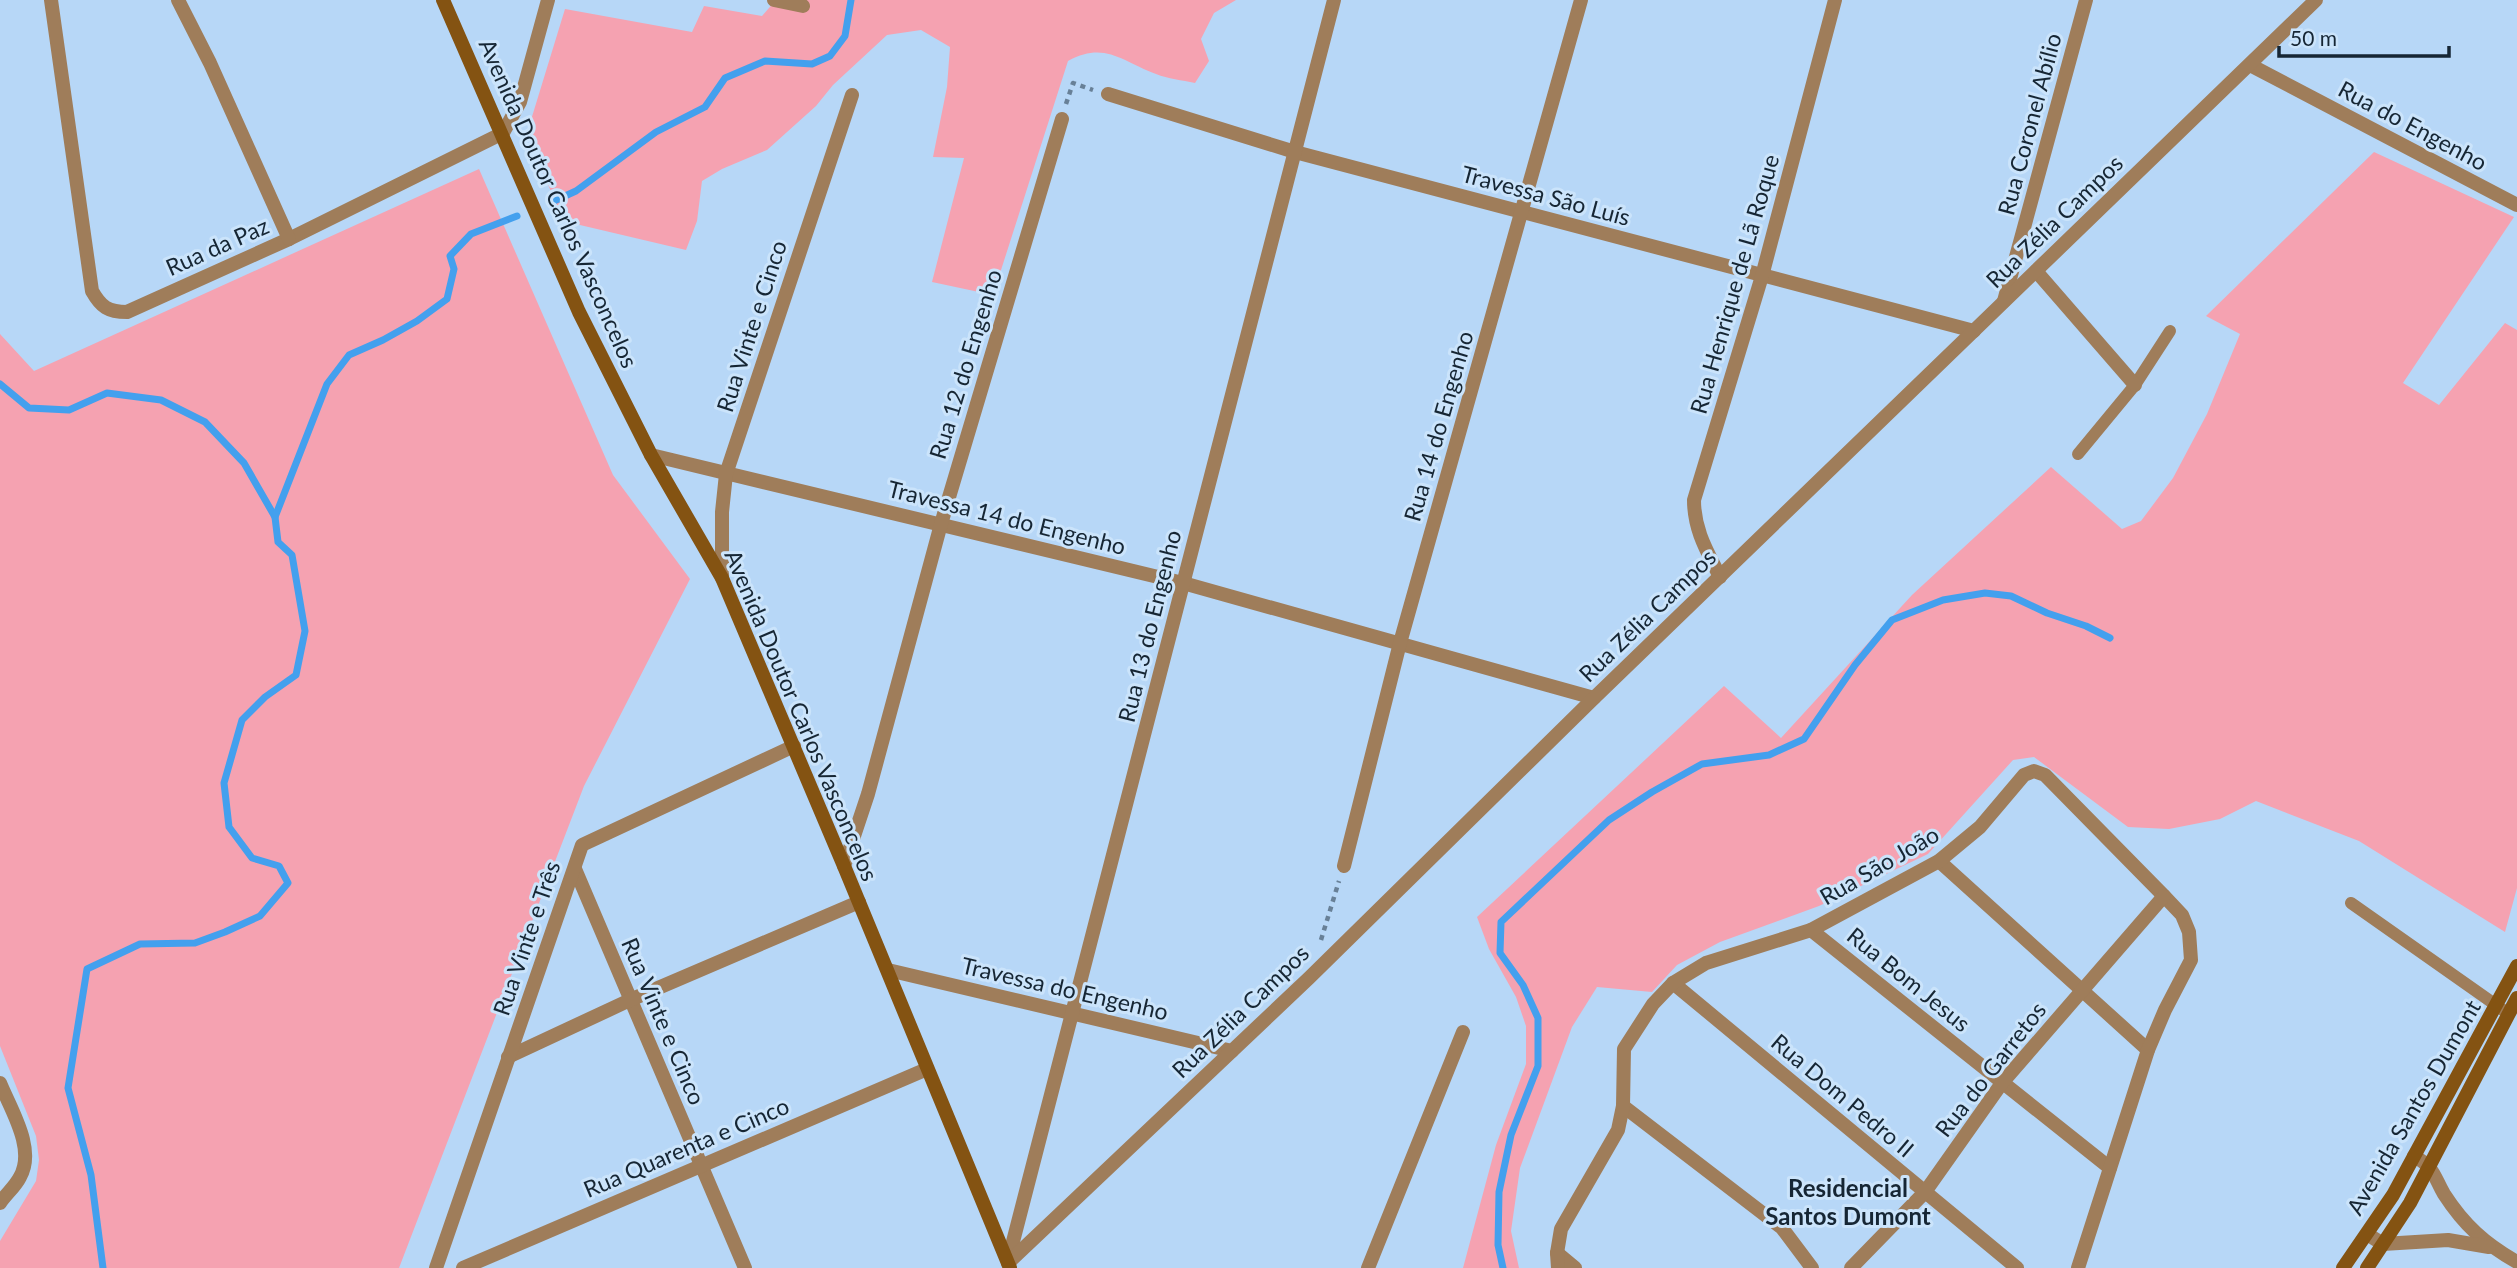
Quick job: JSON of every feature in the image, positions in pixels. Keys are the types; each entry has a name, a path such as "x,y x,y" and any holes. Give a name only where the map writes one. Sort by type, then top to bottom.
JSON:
{"main road":[{"name":"Avenida Doutor Carlos Vasconcelos","path":"443,0 579,312 651,455 722,578 1009,1265"},
{"name":"Avenida Santos Dumont","path":"2367,1268 2410,1203 2430,1165 2503,1010 2517,966"},
{"name":"Avenida Santos Dumont","path":"2343,1268 2393,1195 2503,1010 2517,998"}],"street":[{"name":"Rua da Paz","path":"51,0 92,291 100,306 113,312 127,312 289,239 503,133"},
{"path":"178,0 210,63 289,239"},
{"path":"503,133 520,102 548,0"},
{"path":"774,0 803,6"},
{"name":"Rua 13 do Engenho","path":"1009,1265 1334,0"},
{"name":"Rua 14 do Engenho","path":"1344,866 1400,643 1580,0"},
{"name":"Rua Henrique de Lã Roque","path":"1720,577 1699,536 1694,517 1694,500 1762,276 1836,0"},
{"name":"Rua Coronel Abílio","path":"2004,301 2086,0"},
{"name":"Rua Zélia Campos","path":"1009,1265 1309,978 1594,698 2316,0"},
{"name":"Rua do Engenho","path":"2250,65 2517,205"},
{"name":"Rua Vinte e Cinco","path":"722,578 722,512 726,474 852,94"},
{"name":"Travessa São Luís","path":"1108,94 1295,152 1974,331"},
{"name":"Rua 12 do Engenho","path":"844,866 867,794 941,524 1062,118"},
{"path":"2036,271 2135,386"},
{"name":"Travessa 14 do Engenho","path":"651,455 1184,583 1594,698"},
{"name":"Rua Vinte e Três","path":"436,1268 582,845 794,746"},
{"name":"Rua São João","path":"1558,1261 1561,1229 1618,1130 1623,1106 1624,1049 1653,1004 1673,983 1706,963 1811,930 1940,861 1980,827 2024,775 2034,771 2045,775 2182,915 2189,932 2192,960 2165,1010 2148,1050 2078,1268"},
{"path":"1940,861 2148,1050"},
{"name":"Rua Vinte e Cinco","path":"575,869 745,1268"},
{"name":"Rua do Garretos","path":"1852,1268 1925,1192 2002,1083 2164,896"},
{"path":"508,1057 630,1000 859,902"},
{"name":"Rua Bom Jesus","path":"1811,930 2110,1168"},
{"name":"Travessa do Engenho","path":"888,970 1232,1051"},
{"name":"Rua Dom Pedro II","path":"1673,983 2017,1268"},
{"path":"1368,1268 1464,1032"},
{"name":"Rua Quarenta e Cinco","path":"463,1268 489,1263 701,1164 927,1069"},
{"path":"0,1083 25,1146 25,1164 20,1177 1,1201"},
{"path":"1623,1106 1782,1228 1812,1268"},
{"path":"2414,1156 2430,1165 2445,1195 2465,1222 2489,1247 2517,1262"},
{"path":"2367,1234 2383,1244 2448,1240 2489,1247"},
{"path":"1558,1261 1575,1268"}],"lane":[{"path":"2078,454 2135,386 2170,331"},
{"path":"2351,903 2503,1010"}],"path":[{"path":"1062,118 1073,83 1108,94"},
{"path":"1309,978 1344,866"}],"shaded area":[{"path":"776,0 1236,0 1214,13 1201,39 1209,61 1195,83 1161,76 1103,53 1081,55 1068,61 993,295 932,282 964,158 933,157 947,87 950,47 921,30 887,35 833,85 816,106 767,150 722,169 702,181 697,221 686,250 563,221 527,133 565,9 692,32 704,6 762,16"},
{"path":"2374,152 2514,217 2403,383 2439,405 2505,323 2517,330 2517,888 2505,932 2359,841 2256,801 2220,819 2169,829 2128,827 2034,757 2013,760 1928,854 1819,906 1720,942 1677,965 1652,992 1597,987 1572,1027 1520,1168 1511,1231 1519,1268 1463,1268 1496,1145 1526,1064 1526,1026 1516,997 1489,949 1477,917 1724,686 1781,738 1912,595 2051,467 2122,529 2141,521 2173,478 2207,414 2240,334 2206,316"},
{"path":"479,169 613,475 690,579 584,786 399,1268 0,1268 0,1241 36,1181 39,1160 36,1136 0,1046 0,334 34,371"}],"waterway":[{"path":"554,201 576,191 656,132 705,107 725,78 765,61 812,64 830,56 845,36 851,0"},
{"path":"103,1268 91,1175 68,1088 87,969 140,944 195,943 225,932 260,916 288,883 279,866 252,858 229,827 224,783 242,720 265,697 296,675 305,631 292,555 278,542 275,517 327,384 349,355 417,321 447,299 454,269 450,256 471,234 517,216"},
{"path":"0,384 29,408 69,410 107,393 161,400 205,422 244,463 275,517"},
{"path":"1503,1268 1498,1245 1499,1192 1511,1135 1538,1066 1538,1018 1523,985 1500,953 1501,922 1609,820 1652,792 1702,764 1769,755 1804,739 1855,665 1892,620 1943,600 1985,593 2011,596 2110,638"}],"district":[{"name":"Residencial Santos Dumont","path":"1848,1201"}]}
